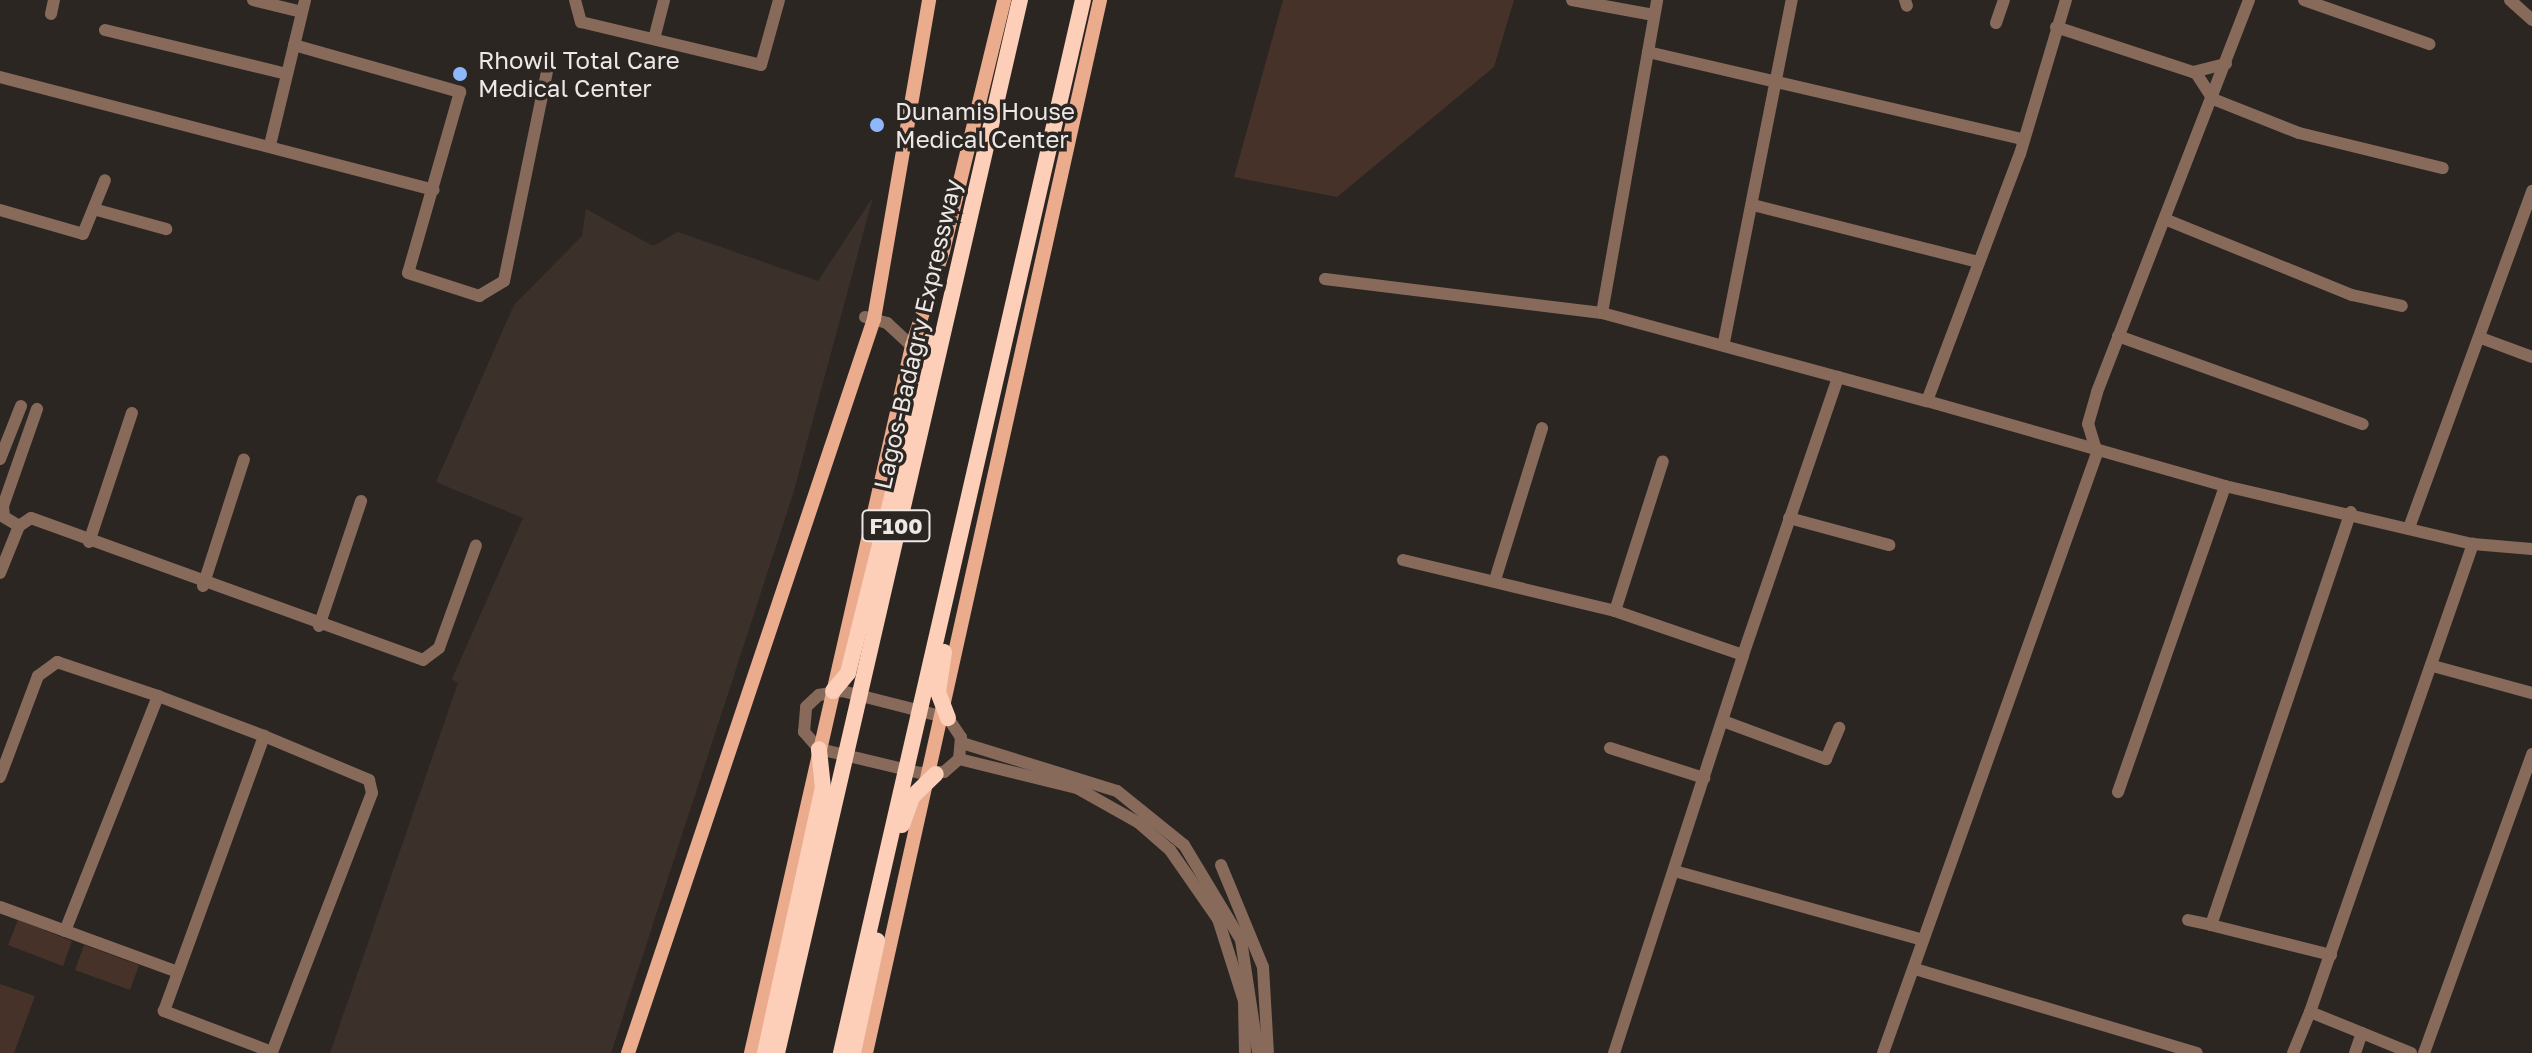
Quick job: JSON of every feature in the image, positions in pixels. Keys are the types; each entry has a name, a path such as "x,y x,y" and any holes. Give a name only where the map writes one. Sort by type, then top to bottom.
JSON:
{"highway":[{"name":"Lagos-Badagry Expressway","path":"777,1053 1020,0"},
{"name":"F100","path":"841,1053 1083,0"},
{"path":"948,718 938,681 970,541 1043,169"},
{"path":"833,691 848,673 884,526 979,177"},
{"path":"765,1053 789,929 823,788 819,749"},
{"path":"853,1053 906,808 936,774"}],"main road":[{"path":"622,1053 870,318 921,0"},
{"path":"628,1053 870,318 929,0"},
{"name":"Lagos-Badagry Expressway","path":"751,1053 912,346 1004,0"},
{"path":"866,1053 1100,0"}],"street":[{"path":"51,14 54,0"},
{"path":"253,0 303,6 270,145"},
{"path":"575,0 581,22 761,65 779,0"},
{"path":"654,39 664,0"},
{"path":"1572,0 1654,15"},
{"path":"1602,313 1657,0"},
{"path":"1724,342 1792,0"},
{"path":"1996,23 2004,0"},
{"path":"1927,401 2023,139 2066,0"},
{"path":"1883,1053 2097,453 2088,424 2118,336 2167,220 2249,0"},
{"path":"2304,0 2429,44"},
{"path":"2510,0 2532,20"},
{"path":"2056,27 2196,73 2226,64"},
{"path":"105,30 287,74"},
{"path":"294,45 460,92 408,273 432,286 488,296 504,281 547,72"},
{"path":"1648,52 2023,139"},
{"path":"2196,73 2213,99 2299,133 2443,168"},
{"path":"0,77 433,190"},
{"path":"0,210 83,234 97,210 105,180"},
{"path":"2410,525 2526,226 2532,191"},
{"path":"1753,205 1979,262"},
{"path":"97,210 166,229"},
{"path":"2167,220 2352,295 2402,306"},
{"path":"1325,279 1602,313 1724,342 2097,453 2225,486 2410,525 2473,544 2532,549"},
{"path":"870,318 912,346"},
{"path":"2118,336 2363,424"},
{"path":"2481,338 2532,357"},
{"path":"1614,1053 1678,872 1743,655 1838,377"},
{"path":"0,459 21,406"},
{"path":"19,526 4,517 3,506 37,409"},
{"path":"89,542 132,413"},
{"path":"1495,580 1542,428"},
{"path":"203,586 244,459"},
{"path":"1615,611 1663,461"},
{"path":"2118,792 2225,486"},
{"path":"319,626 361,501"},
{"path":"2211,925 2351,512"},
{"path":"0,573 19,526 31,518 203,586 423,660 432,656 476,545"},
{"path":"1789,518 1889,545"},
{"path":"2293,1053 2331,955 2473,544"},
{"path":"1403,560 1615,611 1743,655"},
{"path":"0,777 46,665 158,696 264,736 369,780 372,793 278,1046 263,1051 171,1018 164,1011 264,736"},
{"path":"2433,666 2532,693"},
{"path":"833,691 948,718 962,743 959,759 936,774 819,749 806,737 802,716 812,699 833,691"},
{"path":"65,931 158,696"},
{"path":"1723,721 1826,759 1839,728"},
{"path":"962,743 1117,791 1184,845 1241,940 1258,1053"},
{"path":"1610,748 1704,778"},
{"path":"2424,1053 2532,754"},
{"path":"959,759 1109,803 1170,850 1207,886 1233,959 1245,1053"},
{"path":"1221,865 1263,967 1268,1053"},
{"path":"1678,872 1923,940"},
{"path":"0,907 178,972"},
{"path":"2188,920 2331,955"},
{"path":"1915,969 2197,1053"},
{"path":"2310,1012 2411,1053"},
{"path":"2355,1053 2362,1033"}],"shaded area":[{"path":"1283,0 1514,0 1494,67 1337,197 1234,177"},
{"path":"873,197 793,494 611,1053 330,1053 458,683 452,679 523,518 436,482 514,305 582,236 586,209 653,246 678,232 818,281"},
{"path":"18,920 72,941 63,966 8,945"},
{"path":"84,945 139,965 130,990 75,970"},
{"path":"0,984 35,996 14,1053 0,1053"}],"place":[{"name":"Rhowil Total Care Medical Center","path":"460,74"},
{"name":"Dunamis House Medical Center","path":"877,125"}]}
